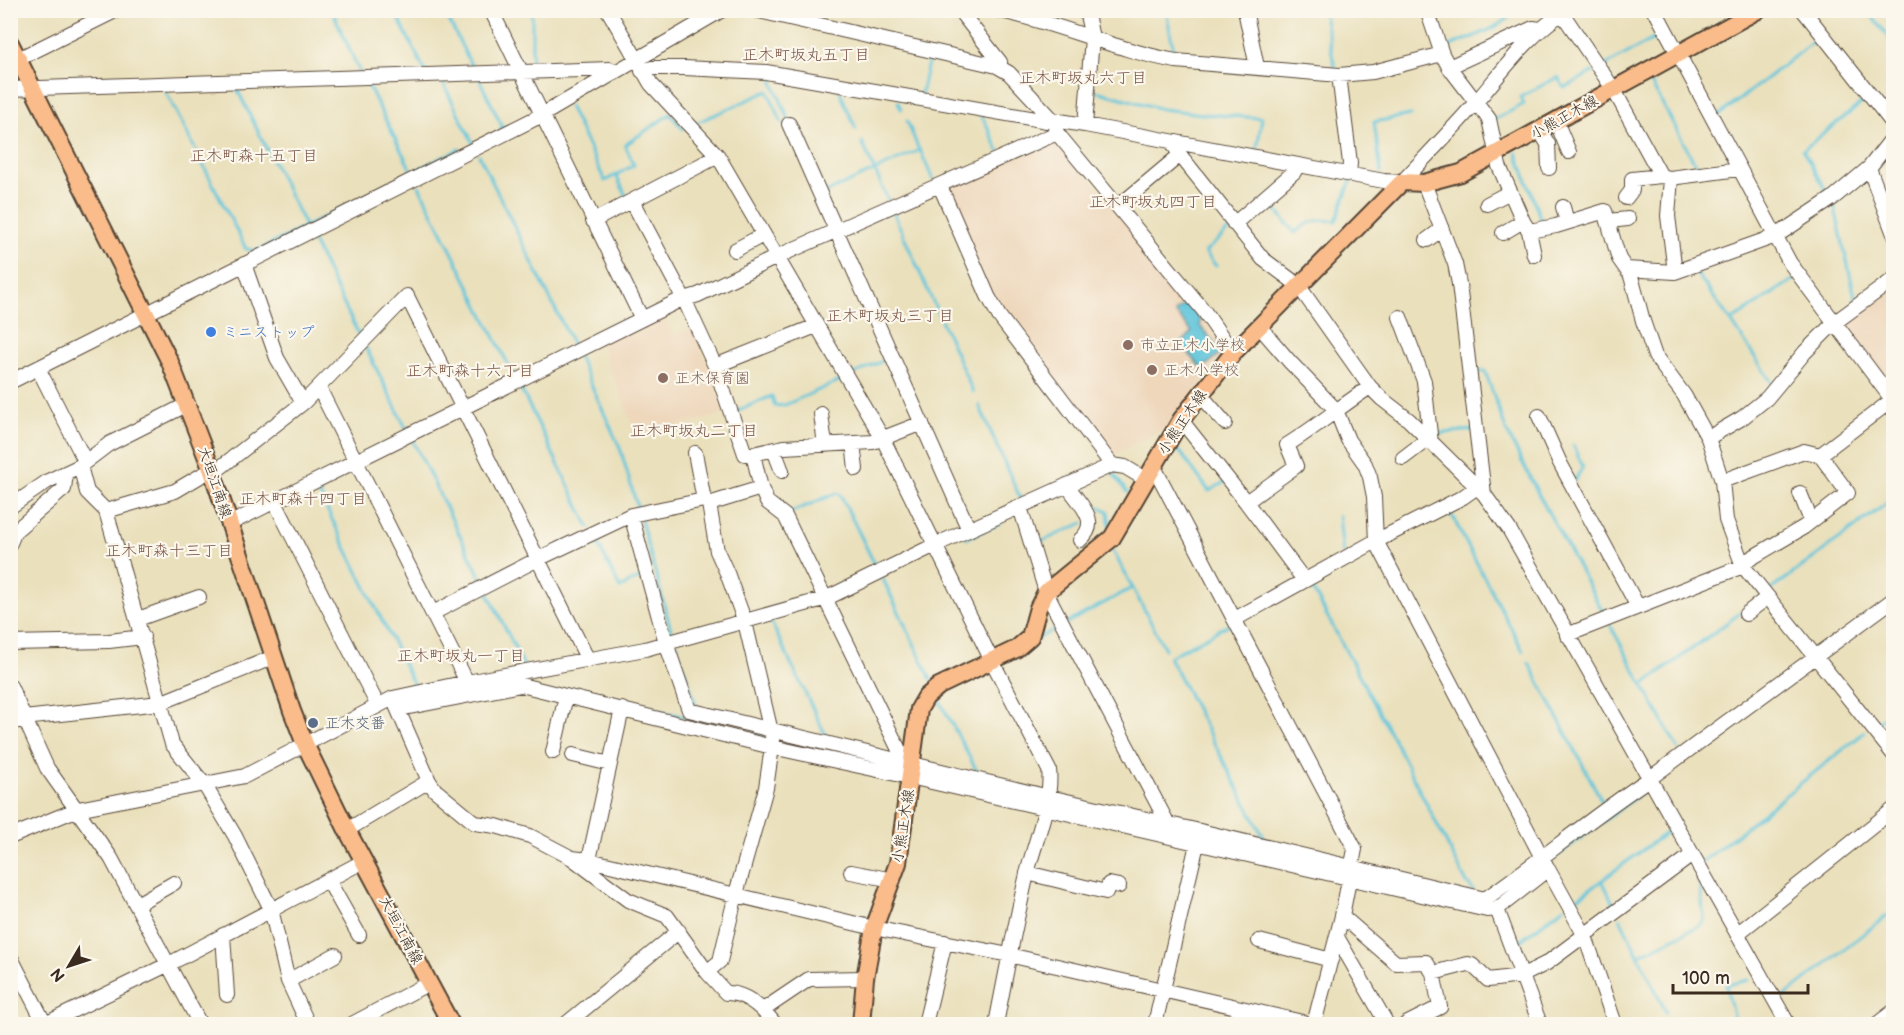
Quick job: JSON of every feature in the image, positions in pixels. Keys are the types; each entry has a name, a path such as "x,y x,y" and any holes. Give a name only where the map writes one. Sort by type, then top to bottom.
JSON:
{"main road":[{"name":"小熊正木線","path":"861,1024 865,978 874,928 898,863 919,709 926,697 939,686 1016,649 1030,637 1038,608 1046,592 1112,538 1181,420 1233,352 1402,182 1424,183 1461,173 1758,10"},
{"name":"大垣江南線","path":"10,43 15,62 33,88 171,362 212,471 305,744 347,830 451,1024"}],"street":[{"path":"15,62 117,10"},
{"path":"491,10 642,319"},
{"path":"608,10 651,84 717,156 883,439 992,661 1049,770 1051,781 1047,802 1009,955 996,1024"},
{"path":"10,382 542,115 615,73 639,66 722,10"},
{"path":"755,10 997,66 1009,73 1204,311 1233,352"},
{"path":"959,10 1000,62 997,66"},
{"path":"997,10 1047,23 1150,56 1176,61 1339,75 1373,72 1442,54"},
{"path":"1085,125 1092,38 1086,10"},
{"path":"1245,10 1257,67"},
{"path":"1427,10 1442,54 1449,67 1489,119 1499,166 1526,226 1534,255"},
{"path":"1653,10 1679,54 1790,263 1893,401 1820,455"},
{"path":"1803,10 1893,125"},
{"path":"229,525 642,319 684,299 698,296 716,281 776,258 940,186 1055,127 1085,125 1384,181 1402,182 1476,102 1513,57 1541,29 1565,12 1666,177 1675,272"},
{"path":"1449,67 1533,28 1541,29"},
{"path":"639,66 766,72 1047,121 1055,127"},
{"path":"10,89 610,69 615,73"},
{"path":"1339,75 1350,163 1349,174"},
{"path":"1556,122 1569,152"},
{"path":"789,124 969,530"},
{"path":"1540,131 1548,144 1550,168"},
{"path":"1626,269 1675,272 1776,236 1833,198 1869,168 1893,136"},
{"path":"1172,142 1263,259 1298,285 1370,387 1409,420 1481,491 1509,529 1788,1024"},
{"path":"1119,206 1180,155"},
{"path":"593,221 717,156"},
{"path":"1234,224 1294,172 1298,165"},
{"path":"1869,168 1893,234"},
{"path":"1626,198 1632,190 1632,179 1739,169"},
{"path":"1424,183 1455,264 1459,284 1481,491"},
{"path":"940,186 999,316 1112,465"},
{"path":"1487,204 1510,192"},
{"path":"632,201 684,299 715,366 745,454 873,442 922,423"},
{"path":"1563,207 1567,222"},
{"path":"1503,232 1526,226 1567,222 1605,211 1619,259 1631,276 1655,356 1684,395 1708,438 1722,481 1726,520 1743,566 1893,755"},
{"path":"1608,221 1628,219"},
{"path":"1427,240 1442,229"},
{"path":"735,250 763,235"},
{"path":"244,264 277,358 303,403"},
{"path":"1708,438 1742,418 1767,398 1805,352 1834,323 1893,279"},
{"path":"106,511 175,491 221,467 303,403 407,296 588,660"},
{"path":"1400,317 1424,381 1430,441"},
{"path":"715,366 816,326"},
{"path":"1259,326 1336,410 1348,440 1365,464 1374,497 1376,541 1585,936 1615,1024"},
{"path":"38,368 83,463 87,492 106,511 172,744 204,784 235,836 271,909 288,981 308,1024"},
{"path":"1246,502 1296,466 1287,445 1370,387"},
{"path":"317,389 322,394 467,682"},
{"path":"1200,394 1225,423"},
{"path":"10,507 48,481 83,463 109,444 188,404"},
{"path":"821,414 825,445"},
{"path":"1539,416 1560,463 1638,607"},
{"path":"1181,420 1304,580"},
{"path":"1403,458 1430,441"},
{"path":"853,443 856,469"},
{"path":"774,450 782,471"},
{"path":"1567,635 1743,566 1748,560 1811,521 1848,493 1820,455 1804,451 1722,481"},
{"path":"695,453 717,551 728,573 745,622 771,732 772,747 766,788 720,961 707,972"},
{"path":"753,454 761,488 767,502 785,516 902,756 911,770"},
{"path":"396,704 467,682 666,644 826,598 935,545 1112,465 1149,472 1235,619 1355,849 1352,873 1337,937 1312,1024 1009,955 874,928 736,894 572,858"},
{"path":"10,543 15,531 64,489 66,473"},
{"path":"1067,486 1086,511 1090,523 1089,530 1080,540"},
{"path":"433,613 538,559 631,515 706,502 761,488"},
{"path":"1235,619 1376,541 1462,497 1481,491"},
{"path":"1800,493 1811,521"},
{"path":"275,502 378,706"},
{"path":"1020,507 1046,592 1168,824"},
{"path":"631,515 666,644 689,710 911,770 1352,873 1485,899 1546,863"},
{"path":"138,619 199,597"},
{"path":"1746,614 1768,597"},
{"path":"1352,873 1487,910 1497,909 1607,807 1649,779 1893,599"},
{"path":"10,643 109,641 143,637"},
{"path":"10,724 24,718 160,703 274,657"},
{"path":"10,837 78,809 245,776 378,706 521,684 772,747 911,770"},
{"path":"10,686 47,768 111,858 200,1024"},
{"path":"553,752 566,696"},
{"path":"396,704 435,790 476,823 496,826 530,837 572,858 628,900 668,916 707,972 726,993 737,992 763,1010 775,1024"},
{"path":"589,860 622,709"},
{"path":"573,755 610,764"},
{"path":"347,830 429,781"},
{"path":"1047,802 1168,824 1199,838"},
{"path":"1737,934 1893,809"},
{"path":"1155,1024 1199,838"},
{"path":"1433,974 1468,964 1488,980 1521,976 1547,963 1692,855"},
{"path":"10,956 45,1024 168,964 364,861"},
{"path":"851,872 893,880"},
{"path":"1028,873 1106,892 1108,884 1119,886"},
{"path":"328,880 359,935"},
{"path":"137,904 174,883"},
{"path":"1497,909 1540,1024"},
{"path":"1342,916 1396,963 1426,962 1433,974 1440,1007 1406,1024"},
{"path":"566,1024 680,931"},
{"path":"223,935 227,995"},
{"path":"1337,937 1387,1024"},
{"path":"1259,941 1331,960"},
{"path":"925,1024 945,942"},
{"path":"288,981 335,955"},
{"path":"763,1010 809,979 865,978"},
{"path":"352,1024 429,982"},
{"path":"1235,1024 1239,1008"},
{"path":"1880,1023 1893,1011"}],"shaded area":[{"name":"正木小学校","path":"1058,139 1182,290 1226,351 1168,427 1111,456 1000,311 945,188"},
{"path":"1893,289 1893,391 1844,325"},
{"name":"正木保育園","path":"663,314 672,334 694,329 725,414 637,436 600,342"}],"water":[{"path":"1186,303 1200,319 1200,326 1222,352 1202,369 1181,344 1192,332 1175,312"}],"waterway":[{"path":"332,10 360,73"},
{"path":"394,10 425,71"},
{"path":"444,10 473,69"},
{"path":"529,65 532,65 531,10"},
{"path":"1166,10 1173,47 1169,54"},
{"path":"1323,10 1335,68"},
{"path":"1445,48 1492,28 1516,10"},
{"path":"1867,10 1894,44"},
{"path":"1606,65 1661,35"},
{"path":"1717,117 1813,42"},
{"path":"921,94 929,58"},
{"path":"1494,120 1524,104 1520,97 1558,77 1564,88 1593,72"},
{"path":"443,79 473,143"},
{"path":"772,80 789,120"},
{"path":"480,81 503,128 500,129"},
{"path":"1650,81 1698,169"},
{"path":"368,85 412,172"},
{"path":"237,89 305,226"},
{"path":"698,122 768,91 782,123"},
{"path":"1096,91 1162,109 1262,118 1257,149"},
{"path":"166,92 246,249 257,251 352,203"},
{"path":"840,92 856,129"},
{"path":"898,102 901,109"},
{"path":"1827,193 1803,150 1862,103"},
{"path":"569,106 605,181 634,165 625,145 670,114 683,129"},
{"path":"1381,172 1374,122 1411,115"},
{"path":"981,117 999,151"},
{"path":"907,121 919,150"},
{"path":"862,142 888,200"},
{"path":"365,196 459,149"},
{"path":"825,193 920,150 933,180"},
{"path":"1517,153 1542,223"},
{"path":"479,155 574,347"},
{"path":"616,175 627,198"},
{"path":"1269,202 1295,233 1314,221 1336,221 1351,180"},
{"path":"419,186 513,374"},
{"path":"1834,204 1856,301"},
{"path":"894,214 973,392"},
{"path":"1216,266 1205,252 1230,229"},
{"path":"312,240 359,335"},
{"path":"1694,270 1731,321"},
{"path":"1772,383 1731,321 1793,280"},
{"path":"366,348 406,428"},
{"path":"578,356 620,448 637,506"},
{"path":"854,374 887,359"},
{"path":"1474,372 1485,371 1507,432 1605,616"},
{"path":"735,412 772,396 775,406 785,405 839,381"},
{"path":"520,387 589,527"},
{"path":"979,405 1021,500"},
{"path":"1435,434 1473,430"},
{"path":"413,441 482,580"},
{"path":"1573,445 1583,467 1574,481"},
{"path":"1172,446 1181,453 1209,491 1225,482"},
{"path":"1113,473 1127,492"},
{"path":"318,486 316,487 414,685"},
{"path":"789,513 837,493 841,496 876,567"},
{"path":"1772,589 1894,498"},
{"path":"1089,512 1098,506 1108,511 1110,527"},
{"path":"1449,510 1523,651"},
{"path":"1339,516 1343,554"},
{"path":"641,520 672,634"},
{"path":"1036,542 1036,544 1083,523"},
{"path":"967,538 999,524"},
{"path":"596,540 620,588 643,576"},
{"path":"1111,547 1165,649"},
{"path":"883,579 931,679"},
{"path":"1310,584 1395,742 1467,883 1473,890"},
{"path":"1067,623 1132,588"},
{"path":"488,593 524,666"},
{"path":"1643,685 1743,611"},
{"path":"770,620 827,738"},
{"path":"1609,623 1678,749"},
{"path":"1169,657 1228,625"},
{"path":"1035,640 1061,626"},
{"path":"678,645 676,646 696,705"},
{"path":"1170,659 1265,840"},
{"path":"1529,663 1604,805"},
{"path":"578,692 703,721"},
{"path":"937,696 979,775"},
{"path":"1876,724 1894,710"},
{"path":"702,720 765,737"},
{"path":"1699,751 1735,724"},
{"path":"1702,862 1865,732"},
{"path":"781,740 884,765"},
{"path":"1551,860 1645,790"},
{"path":"1571,903 1671,829"},
{"path":"1639,955 1703,924 1699,879"},
{"path":"1602,880 1614,905"},
{"path":"1516,944 1564,907"},
{"path":"1780,1000 1894,910"},
{"path":"1620,918 1666,1012"},
{"path":"1735,1024 1726,985 1748,980"}],"place":[{"name":"ミニストップ","path":"211,332"},
{"name":"市立正木小学校","path":"1128,345"},
{"name":"正木小学校","path":"1152,370"},
{"name":"正木保育園","path":"663,378"},
{"name":"正木交番","path":"313,723"}],"district":[{"name":"正木町坂丸五丁目","path":"806,54"},
{"name":"正木町坂丸六丁目","path":"1083,77"},
{"name":"正木町森十五丁目","path":"254,155"},
{"name":"正木町坂丸四丁目","path":"1153,201"},
{"name":"正木町坂丸三丁目","path":"890,315"},
{"name":"正木町森十六丁目","path":"470,370"},
{"name":"正木町坂丸二丁目","path":"694,430"},
{"name":"正木町森十四丁目","path":"303,498"},
{"name":"正木町森十三丁目","path":"169,550"},
{"name":"正木町坂丸一丁目","path":"461,655"}]}
